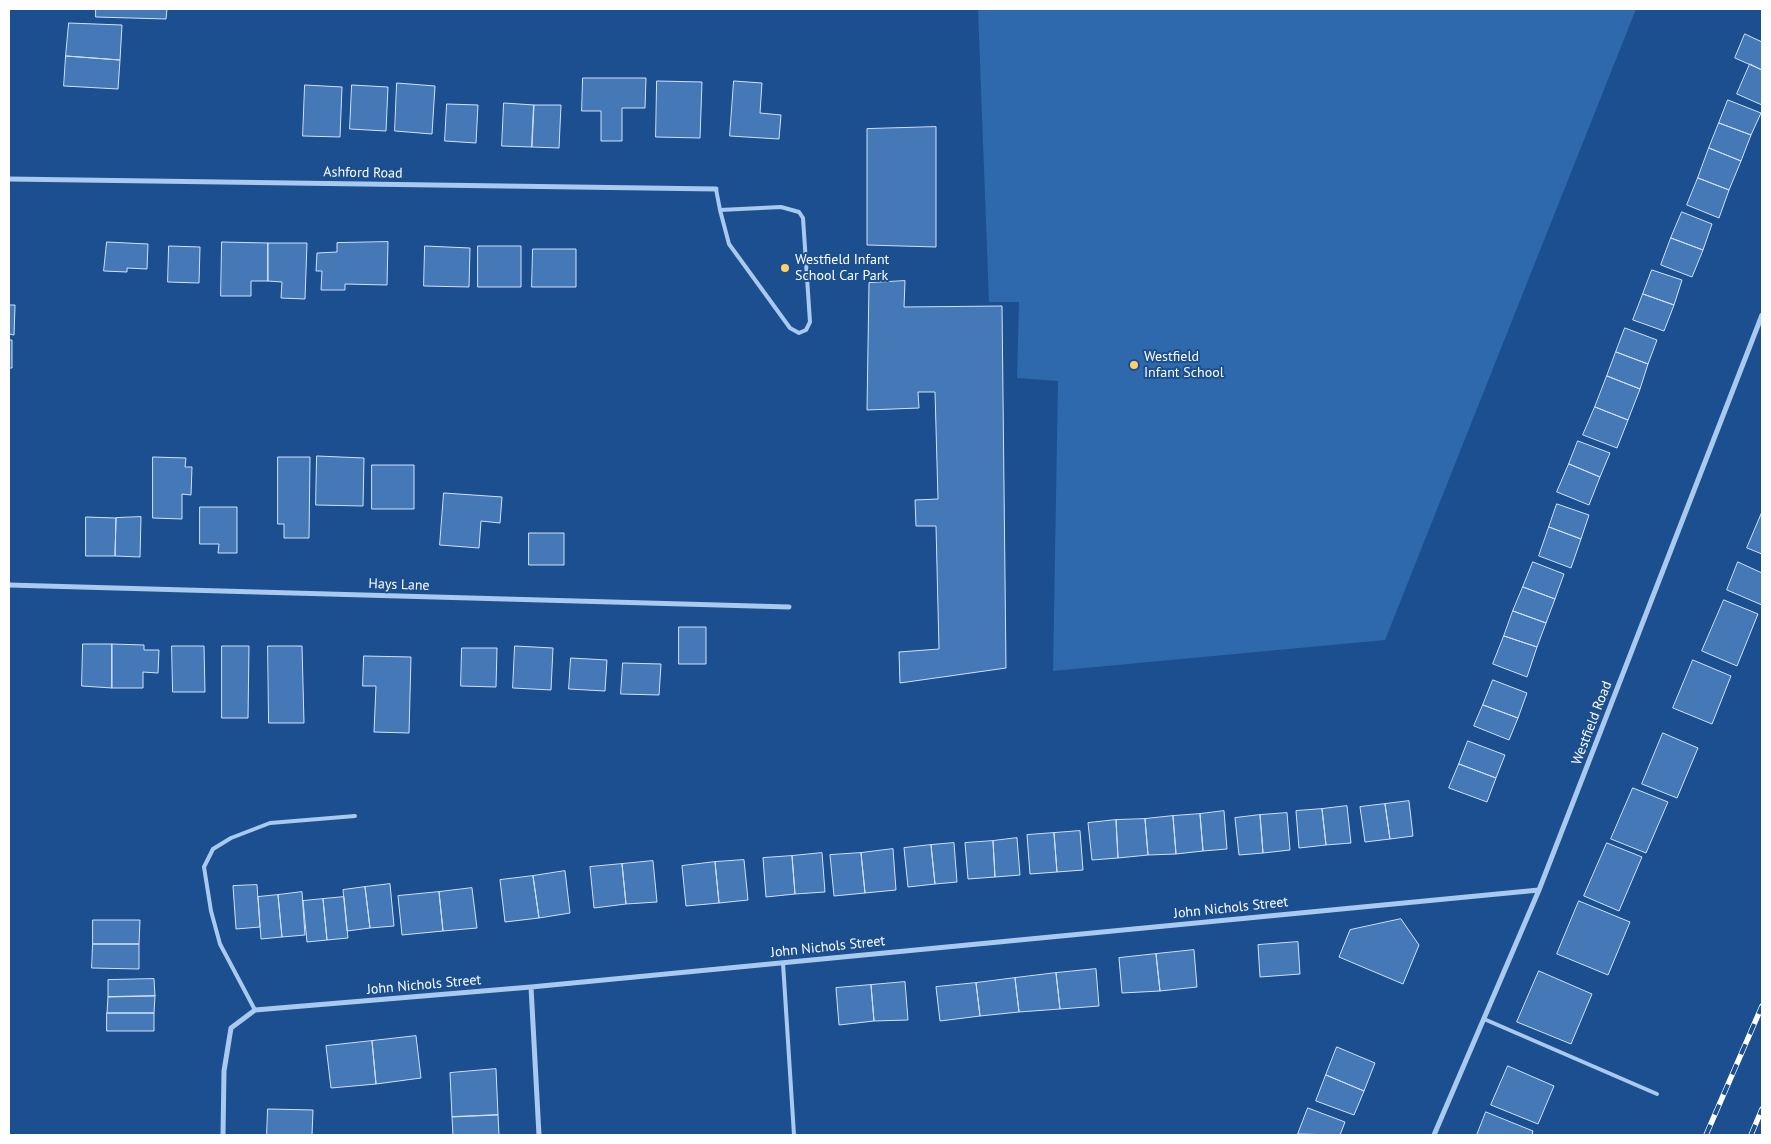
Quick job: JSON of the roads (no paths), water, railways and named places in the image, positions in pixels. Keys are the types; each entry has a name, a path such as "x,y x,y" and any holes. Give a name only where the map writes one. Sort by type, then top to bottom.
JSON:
{"street":[{"name":"Ashford Road","path":"9,179 716,189"},
{"name":"Westfield Road","path":"1434,1135 1539,890 1762,315"},
{"name":"Hays Lane","path":"9,585 790,607"},
{"name":"John Nichols Street","path":"254,1010 531,987 1539,890"},
{"path":"531,987 539,1135"},
{"path":"223,1135 224,1071 231,1028 254,1010"}],"lane":[{"path":"716,189 720,210 729,244 790,328 800,333 806,330 810,322 803,218 799,212 781,207 720,210"},
{"path":"254,1010 220,944 211,911 204,867 213,849 231,838 270,823 355,816"},
{"path":"783,963 794,1135"},
{"path":"1484,1019 1657,1094"}],"railway":[{"path":"1706,1135 1762,1006"},
{"path":"1751,1135 1762,1109"}],"place":[{"name":"Westfield Infant School Car Park","path":"785,268"},
{"name":"Westfield Infant School","path":"1134,365"}]}
